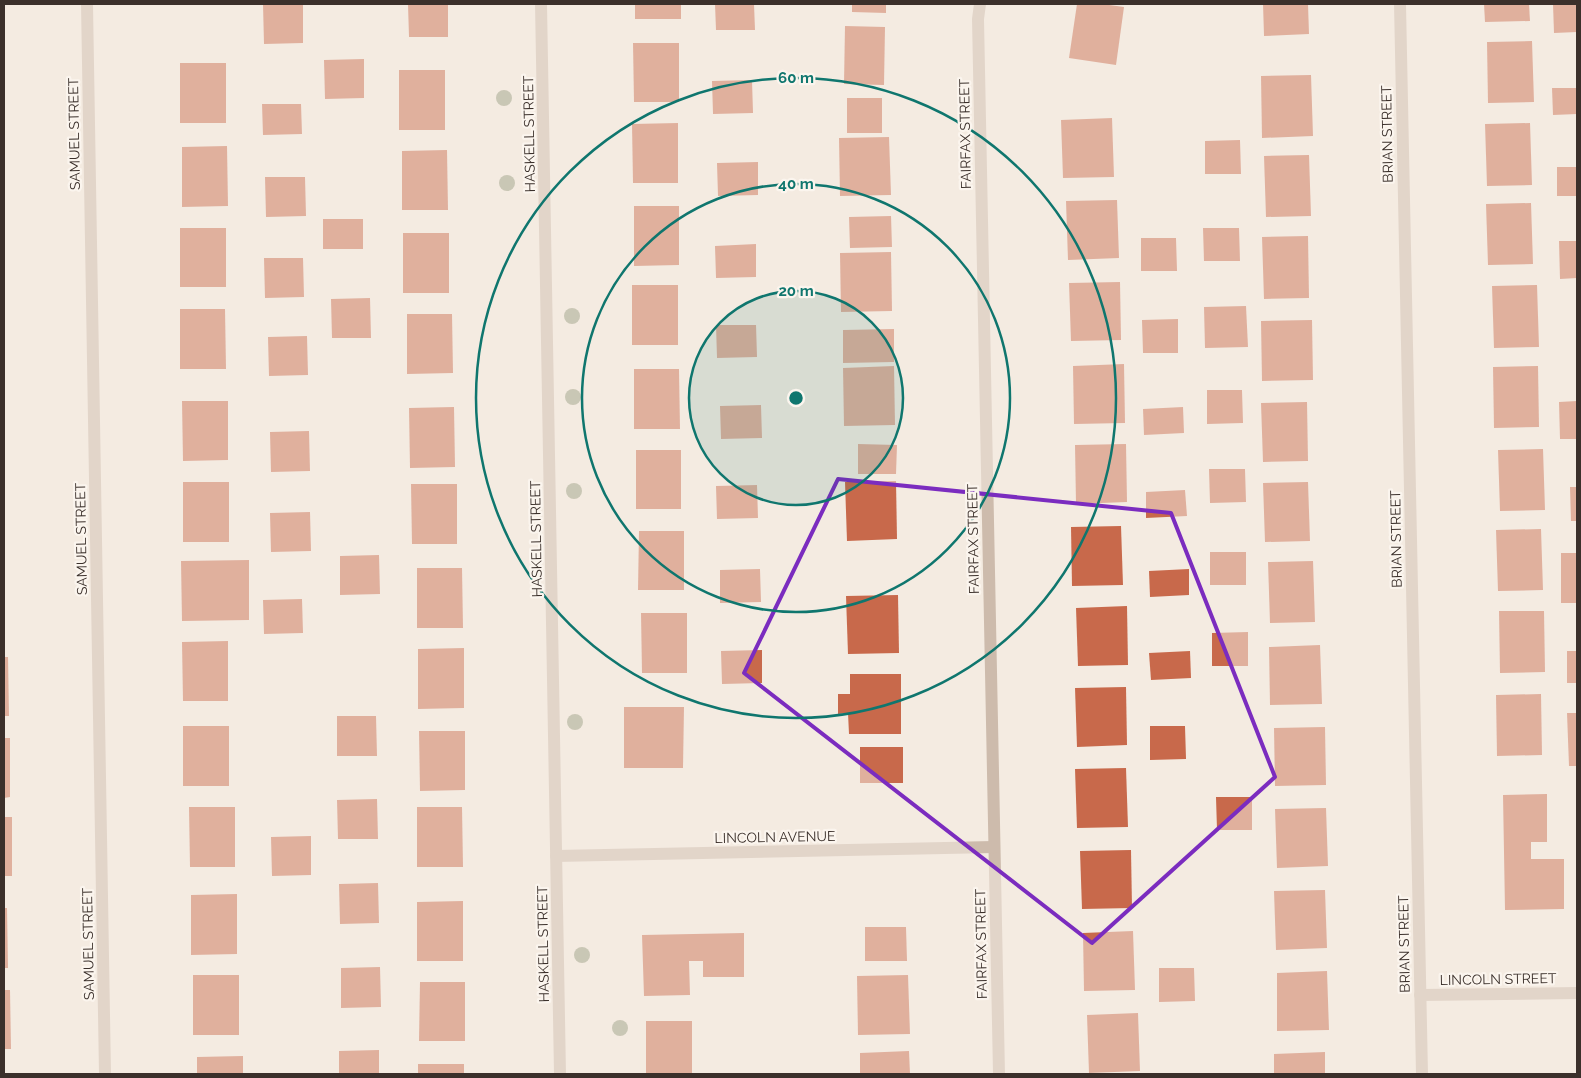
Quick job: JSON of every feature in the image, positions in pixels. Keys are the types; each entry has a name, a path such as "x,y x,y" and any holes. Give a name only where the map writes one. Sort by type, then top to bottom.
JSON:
{"street":[{"name":"SAMUEL STREET","path":"87,4 106,1074"},
{"name":"HASKELL STREET","path":"541,4 560,1074"},
{"name":"FAIRFAX STREET","path":"980,4 978,19 999,1074"},
{"name":"BRIAN STREET","path":"1400,4 1422,1074"},
{"name":"LINCOLN AVENUE","path":"556,856 994,847"},
{"name":"LINCOLN STREET","path":"1420,995 1577,992"}],"highlighted area":[{"path":"838,479 1171,513 1275,777 1092,943 744,673"}],"building":[{"path":"263,4 303,4 303,43 264,44"},
{"path":"408,4 448,4 448,37 409,37"},
{"path":"635,4 681,4 681,19 635,19"},
{"path":"715,4 754,4 755,30 716,30"},
{"path":"852,4 886,4 886,13 852,12"},
{"path":"1077,4 1102,4 1124,7 1116,65 1069,58"},
{"path":"1263,4 1308,4 1309,34 1264,36"},
{"path":"1484,4 1529,4 1530,21 1485,22"},
{"path":"1553,4 1577,4 1577,32 1554,33"},
{"path":"845,26 885,27 884,85 844,84"},
{"path":"1532,41 1534,102 1488,103 1487,42"},
{"path":"633,43 679,43 679,102 634,102"},
{"path":"364,59 364,98 325,99 324,60"},
{"path":"180,63 226,63 226,123 180,123"},
{"path":"399,70 445,70 445,130 399,130"},
{"path":"1311,75 1313,136 1262,138 1261,76"},
{"path":"752,80 753,113 713,114 712,81"},
{"path":"1552,88 1577,88 1577,114 1553,115"},
{"path":"847,98 882,98 882,133 847,133"},
{"path":"262,104 301,104 302,134 263,135"},
{"path":"1112,118 1114,177 1063,178 1061,120"},
{"path":"678,123 678,183 633,183 632,124"},
{"path":"1530,123 1532,185 1487,186 1485,124"},
{"path":"889,137 891,195 840,196 839,138"},
{"path":"1240,140 1241,174 1205,174 1205,141"},
{"path":"227,146 228,206 182,207 182,147"},
{"path":"447,150 448,210 402,210 402,151"},
{"path":"1309,155 1311,216 1266,217 1264,156"},
{"path":"758,162 758,195 718,196 717,163"},
{"path":"1557,167 1577,167 1577,196 1557,196"},
{"path":"265,177 305,177 306,216 266,217"},
{"path":"1117,200 1119,258 1068,260 1066,201"},
{"path":"1531,203 1533,264 1488,265 1486,204"},
{"path":"634,206 679,206 679,265 634,266"},
{"path":"891,216 892,247 850,248 849,217"},
{"path":"323,219 363,219 363,249 323,249"},
{"path":"180,228 226,228 226,287 180,287"},
{"path":"1203,228 1239,228 1240,261 1204,261"},
{"path":"403,233 449,233 449,293 403,293"},
{"path":"1308,236 1309,298 1264,299 1262,237"},
{"path":"1141,238 1176,238 1177,271 1141,271"},
{"path":"1559,241 1577,241 1577,278 1560,279"},
{"path":"756,244 756,277 716,278 715,246"},
{"path":"891,252 892,311 841,312 840,253"},
{"path":"264,258 303,258 304,297 265,298"},
{"path":"1120,282 1121,340 1071,341 1069,283"},
{"path":"632,285 678,285 678,345 632,345"},
{"path":"1537,285 1539,347 1494,348 1492,286"},
{"path":"370,298 371,338 332,338 331,299"},
{"path":"1246,306 1248,347 1205,348 1204,307"},
{"path":"180,309 225,309 226,369 180,369"},
{"path":"407,314 452,314 453,373 407,374"},
{"path":"1178,319 1178,353 1143,353 1142,320"},
{"path":"1312,320 1313,380 1262,381 1261,321"},
{"path":"716,325 756,325 757,357 717,358"},
{"path":"894,329 894,362 843,363 843,330"},
{"path":"307,336 308,375 269,376 268,337"},
{"path":"1124,364 1125,423 1074,424 1073,366"},
{"path":"894,366 895,425 844,426 843,368"},
{"path":"1538,366 1539,427 1494,428 1493,367"},
{"path":"634,369 679,369 680,429 634,429"},
{"path":"1207,390 1242,390 1243,423 1207,424"},
{"path":"182,401 228,401 228,460 183,461"},
{"path":"1577,401 1577,439 1560,439 1559,402"},
{"path":"1307,402 1308,461 1263,462 1261,403"},
{"path":"761,405 762,438 721,439 720,406"},
{"path":"454,407 455,467 410,468 409,408"},
{"path":"1183,407 1184,433 1144,435 1143,409"},
{"path":"309,431 310,471 271,472 270,432"},
{"path":"858,444 897,445 896,474 858,474"},
{"path":"1126,444 1127,502 1076,504 1075,445"},
{"path":"1543,449 1545,510 1500,511 1498,450"},
{"path":"636,450 681,450 681,509 636,509"},
{"path":"1209,469 1245,469 1246,502 1210,503"},
{"path":"896,481 897,539 847,541 845,482"},
{"path":"183,482 229,482 229,542 183,542"},
{"path":"1308,482 1310,541 1265,542 1263,483"},
{"path":"411,484 457,484 457,544 412,544"},
{"path":"757,485 758,518 717,519 716,486"},
{"path":"1570,487 1577,487 1577,521 1571,521"},
{"path":"1185,490 1187,516 1146,518 1146,492"},
{"path":"310,512 311,551 271,552 270,513"},
{"path":"1121,526 1123,585 1072,586 1071,527"},
{"path":"1541,529 1543,590 1498,591 1496,530"},
{"path":"639,531 684,531 684,590 638,590"},
{"path":"1210,552 1246,552 1246,585 1210,585"},
{"path":"1561,553 1577,553 1577,603 1561,603"},
{"path":"379,555 380,594 340,595 340,556"},
{"path":"249,560 249,620 182,621 181,561"},
{"path":"1313,561 1315,622 1270,623 1268,562"},
{"path":"417,568 462,568 463,628 417,628"},
{"path":"760,569 761,602 720,603 720,570"},
{"path":"1189,569 1189,595 1150,597 1149,571"},
{"path":"898,595 899,653 848,654 846,596"},
{"path":"302,599 303,633 264,634 263,600"},
{"path":"1127,606 1128,665 1078,666 1076,608"},
{"path":"1499,611 1544,611 1545,672 1500,673"},
{"path":"641,613 687,613 687,673 642,673"},
{"path":"1248,632 1248,666 1212,666 1212,633"},
{"path":"228,641 228,701 183,701 182,642"},
{"path":"1320,645 1322,704 1270,705 1269,647"},
{"path":"464,648 464,708 418,709 418,649"},
{"path":"762,650 762,683 722,684 721,651"},
{"path":"1190,651 1191,678 1151,680 1149,653"},
{"path":"1567,651 1577,651 1577,683 1567,683"},
{"path":"4,657 8,657 9,716 4,716"},
{"path":"850,674 901,674 901,734 849,734 848,713 838,714 838,694 850,694"},
{"path":"1126,687 1127,745 1077,747 1075,688"},
{"path":"1541,694 1542,755 1497,756 1496,695"},
{"path":"624,707 684,707 683,768 624,768"},
{"path":"1567,713 1577,713 1577,766 1569,766"},
{"path":"337,716 376,716 377,756 337,756"},
{"path":"183,726 229,726 229,786 183,786"},
{"path":"1150,726 1185,726 1186,759 1150,760"},
{"path":"1325,727 1326,785 1275,786 1274,728"},
{"path":"419,731 465,731 465,790 420,791"},
{"path":"4,738 10,738 10,797 4,798"},
{"path":"860,747 903,747 903,783 860,783"},
{"path":"1126,768 1128,827 1077,828 1075,769"},
{"path":"1547,794 1547,842 1531,842 1531,859 1564,859 1564,909 1505,910 1503,795"},
{"path":"1216,797 1252,797 1252,830 1217,830"},
{"path":"377,799 378,839 338,839 337,800"},
{"path":"189,807 235,807 235,867 190,867"},
{"path":"417,807 462,807 463,867 417,867"},
{"path":"1326,808 1328,866 1277,868 1275,809"},
{"path":"4,817 12,817 12,876 4,876"},
{"path":"311,836 311,875 272,876 271,837"},
{"path":"1131,850 1132,908 1082,909 1080,851"},
{"path":"378,883 379,923 340,924 339,884"},
{"path":"1325,890 1327,948 1276,950 1274,891"},
{"path":"237,894 237,954 191,955 191,895"},
{"path":"463,901 463,961 417,961 417,902"},
{"path":"4,908 7,908 8,968 4,968"},
{"path":"865,927 906,927 907,961 865,961"},
{"path":"1133,931 1135,990 1084,991 1083,933"},
{"path":"744,933 744,977 703,977 703,961 689,961 690,995 644,996 642,935"},
{"path":"380,967 381,1007 341,1008 341,968"},
{"path":"1159,968 1194,968 1195,1001 1159,1002"},
{"path":"1327,971 1329,1030 1277,1031 1277,973"},
{"path":"193,975 239,975 239,1035 193,1035"},
{"path":"908,975 910,1034 858,1035 857,976"},
{"path":"420,982 465,982 465,1041 419,1041"},
{"path":"4,990 10,990 11,1049 4,1049"},
{"path":"1138,1013 1140,1071 1089,1073 1087,1015"},
{"path":"646,1021 692,1021 692,1074 646,1074"},
{"path":"379,1050 379,1074 339,1074 339,1051"},
{"path":"909,1051 910,1074 860,1074 860,1053"},
{"path":"1325,1052 1325,1074 1274,1074 1274,1054"},
{"path":"243,1056 243,1074 197,1074 197,1057"},
{"path":"418,1064 464,1064 464,1074 418,1074"}]}
